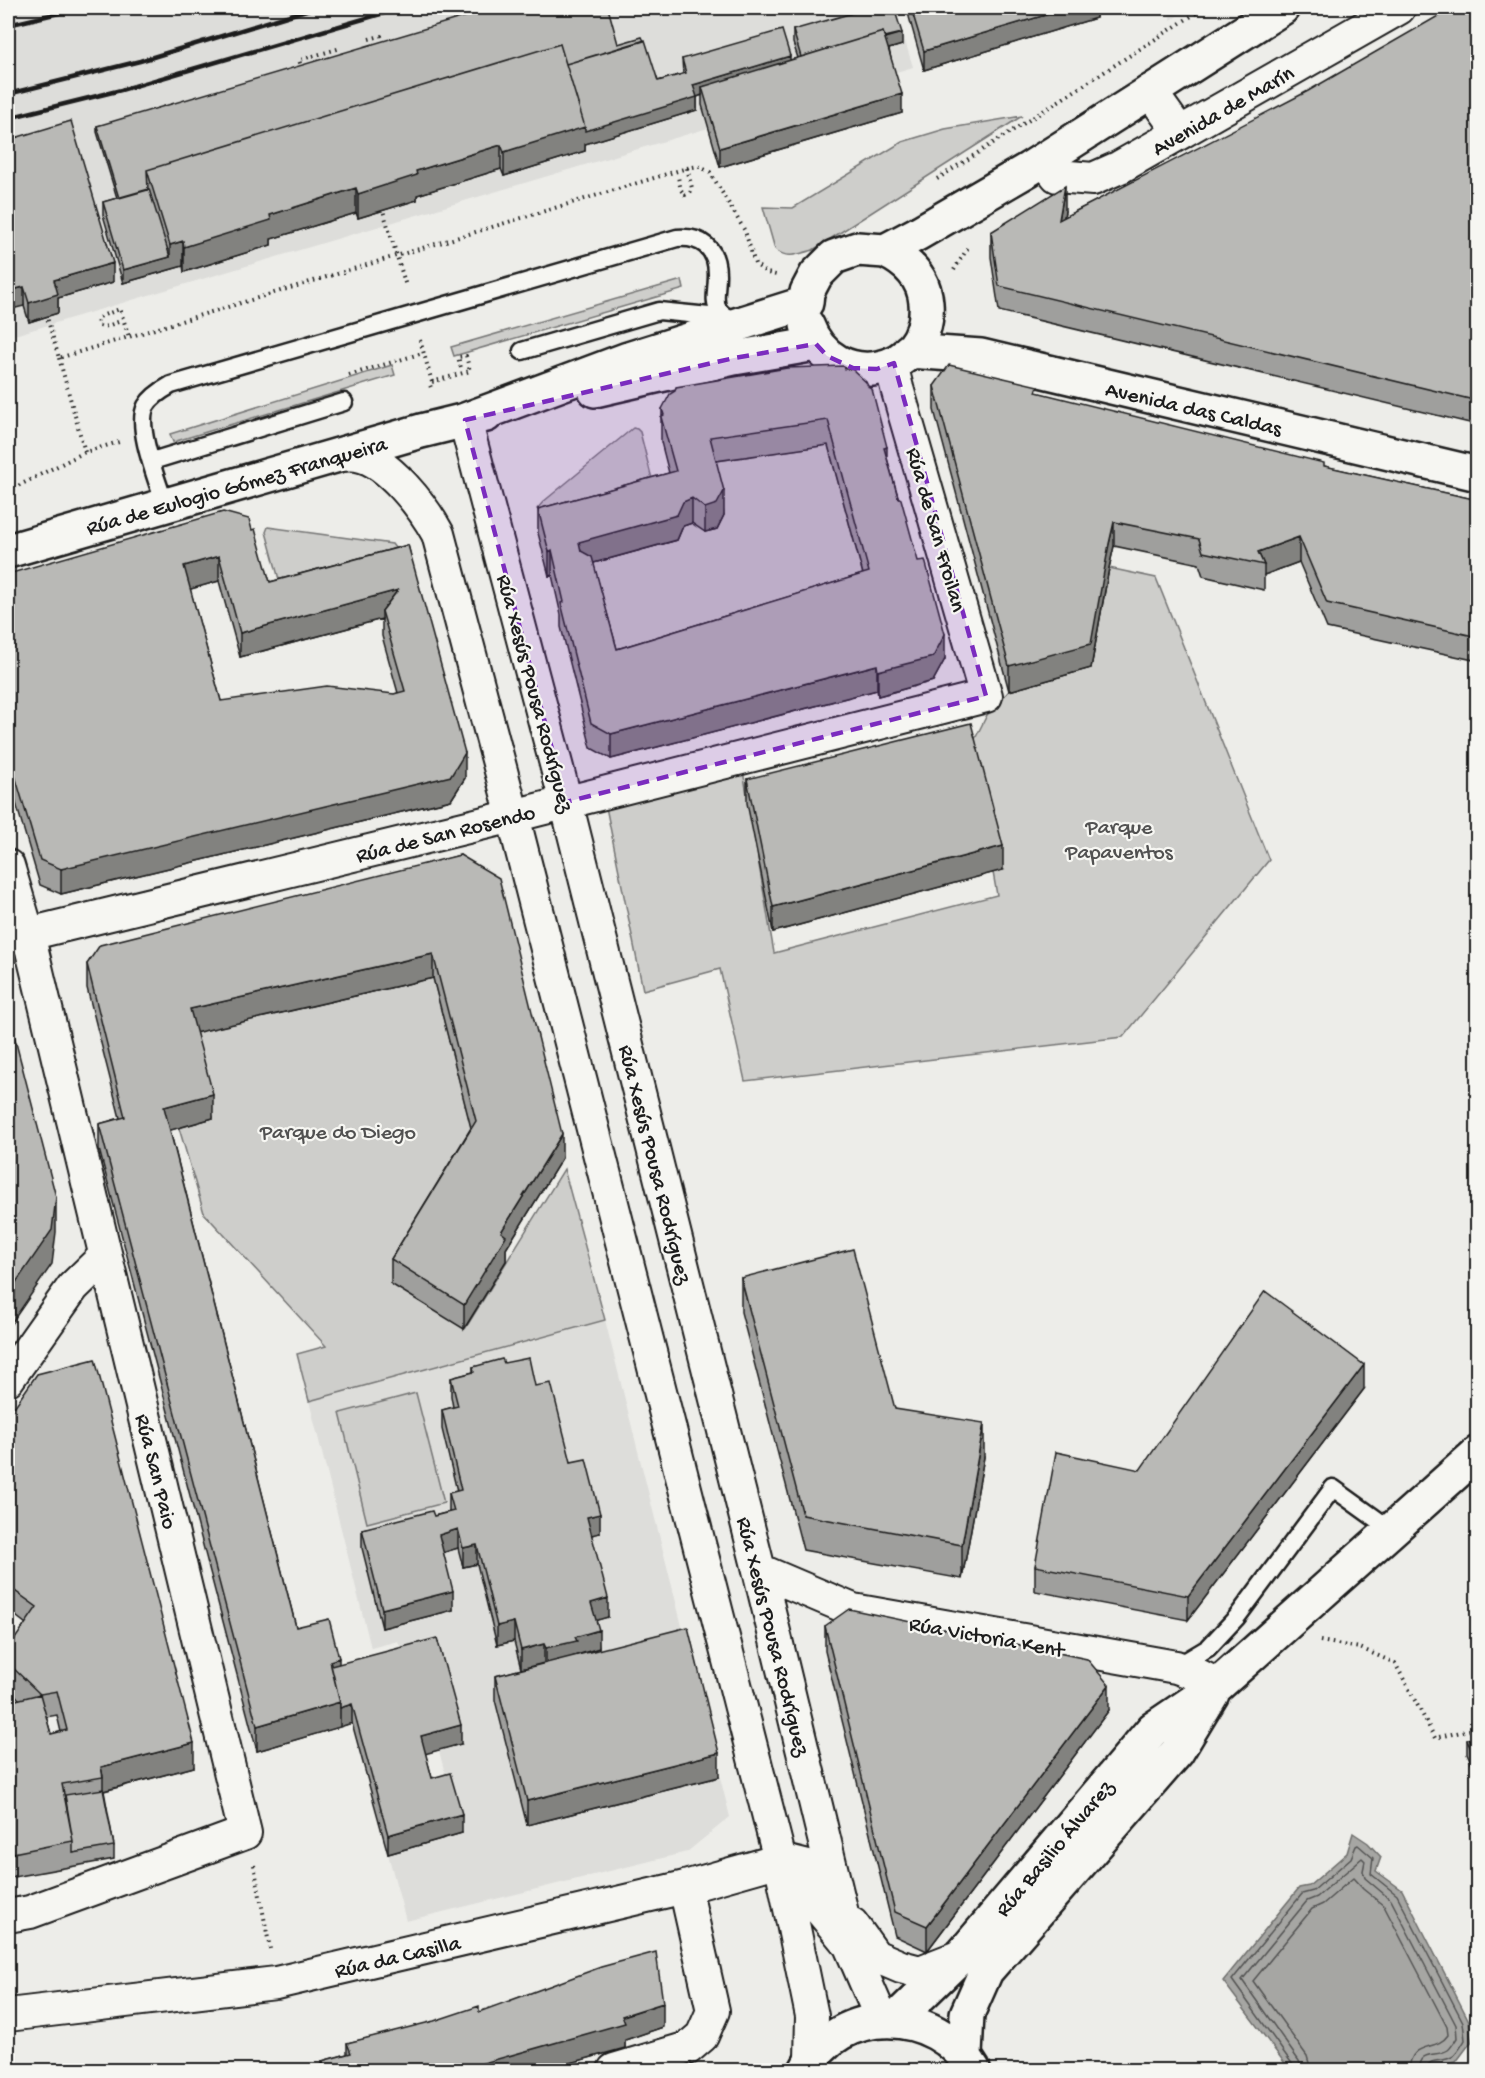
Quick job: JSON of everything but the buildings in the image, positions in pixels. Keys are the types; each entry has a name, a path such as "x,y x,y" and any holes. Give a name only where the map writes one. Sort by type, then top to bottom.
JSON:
{"main road":[{"path":"885,251 1033,167 1282,8"},
{"path":"918,277 922,261 933,245 1033,167"},
{"path":"858,249 885,251 910,266 918,277 925,295 927,315 925,326 918,340 901,357 877,369 853,368 842,365 827,356 816,344 807,322 807,292 816,275 834,257 858,249"},
{"name":"Rúa de Eulogio Gómez Franqueira","path":"465,420 737,320 806,303"},
{"name":"Rúa de Eulogio Gómez Franqueira","path":"8,551 465,420 734,358 816,344"},
{"name":"Avenida das Caldas","path":"901,357 981,356 1478,474"},
{"name":"Rúa Basilio Álvarez","path":"888,2020 961,1956 1153,1729 1218,1685 1478,1453"},
{"name":"Rúa Basilio Álvarez","path":"969,2062 968,2014 986,1971 1177,1752 1218,1685"},
{"path":"809,2065 831,2040 854,2027 888,2020 921,2025 945,2037 969,2062"}],"street":[{"name":"Avenida de Marín","path":"1033,167 1058,176 1093,179 1120,167 1399,8"},
{"path":"1150,91 1180,133"},
{"name":"Rúa de San Froilan","path":"901,357 892,368 897,388 986,696"},
{"name":"Rúa Xesús Pousa Rodríguez","path":"465,420 566,802 759,1570 850,1946"},
{"path":"338,455 359,455 387,471 428,514 438,534 513,816 780,1860 812,2016 809,2065"},
{"name":"Rúa de San Rosendo","path":"18,937 513,816 986,696"},
{"name":"Rúa San Paio","path":"8,866 18,937 105,1256 245,1833 30,1912 8,1916"},
{"path":"8,1379 73,1287 105,1256"},
{"name":"Rúa Victoria Kent","path":"759,1570 853,1610 1176,1667 1218,1685"},
{"name":"Rúa Xesús Pousa Rodríguez","path":"780,1860 808,1867 818,1907 850,1946 888,2020"},
{"name":"Rúa da Casilla","path":"8,2015 276,1983 685,1887 780,1860"},
{"path":"614,2070 688,2048 702,2036 712,2011 685,1887"},
{"name":"Rúa Xesús Pousa Rodríguez","path":"842,1911 875,1956 902,1967 920,1972 961,1956"}],"lane":[{"path":"165,505 144,434 143,416 146,406 153,398 171,385 677,238 696,238 710,251 716,262 714,300 718,309 737,320"},
{"path":"522,351 659,311 737,320"},
{"path":"152,461 344,402"},
{"path":"1176,1667 1208,1648 1237,1617 1333,1488 1390,1530"}],"path":[{"path":"927,185 1204,8"},
{"path":"369,39 381,36 384,47"},
{"path":"302,70 299,60 342,48"},
{"path":"58,358 698,166 710,172 745,231 755,264 760,269 775,275 785,272"},
{"path":"678,177 683,193 685,195 690,193 692,188 687,168"},
{"path":"380,201 406,286"},
{"path":"44,307 85,452"},
{"path":"118,322 104,327 99,326 97,320 101,316 120,309 129,336"},
{"path":"418,334 432,382 430,385 432,390"},
{"path":"432,382 470,371 466,356 458,357 461,368"},
{"path":"8,491 85,452 121,441"},
{"path":"1314,1640 1360,1648 1395,1663 1435,1738 1478,1728"},
{"path":"254,1865 276,1983"}],"highlighted area":[{"path":"816,344 827,356 853,368 877,369 894,363 986,696 566,802 465,420 734,358"}],"shaded area":[{"path":"8,8 930,8 898,18 913,67 8,337"},
{"path":"1167,8 1190,8 1171,20"},
{"path":"605,1320 730,1817 687,1852 406,1921 388,1854 450,1792 439,1751 461,1743 406,1666 398,1641 371,1648 309,1401"}],"green space":[{"path":"1022,116 813,250 788,255 775,249 763,207 793,208 902,142 945,129"},
{"path":"682,280 684,289 454,356 451,347"},
{"path":"392,365 395,375 173,442 170,434"},
{"path":"633,428 640,432 653,483 540,512 537,509 543,502"},
{"path":"828,445 869,597 617,673 579,567 677,540 683,526 691,523 705,532 710,462"},
{"path":"268,527 392,544 395,548 394,552 280,583 266,532"},
{"name":"Parque Papaventos","path":"1109,568 1156,578 1269,860 1123,1037 745,1081 720,969 643,990 605,802 743,771 774,953 997,895 971,747 987,715 1009,691 1091,668"},
{"name":"Parque do Diego","path":"433,978 476,1146 465,1329 564,1169 605,1320 309,1401 297,1354 326,1346 204,1213 179,1128 213,1118 190,1034"},
{"path":"416,1393 444,1503 367,1523 340,1413"}],"water":[{"path":"1353,1833 1368,1843 1381,1857 1376,1871 1402,1890 1469,2021 1471,2042 1456,2062 1420,2070 1290,2070 1223,1981 1299,1888 1309,1886 1347,1853"}],"railway":[{"path":"8,25 80,8"},
{"path":"8,94 140,61 313,8"},
{"path":"8,118 121,90 401,8"}]}
